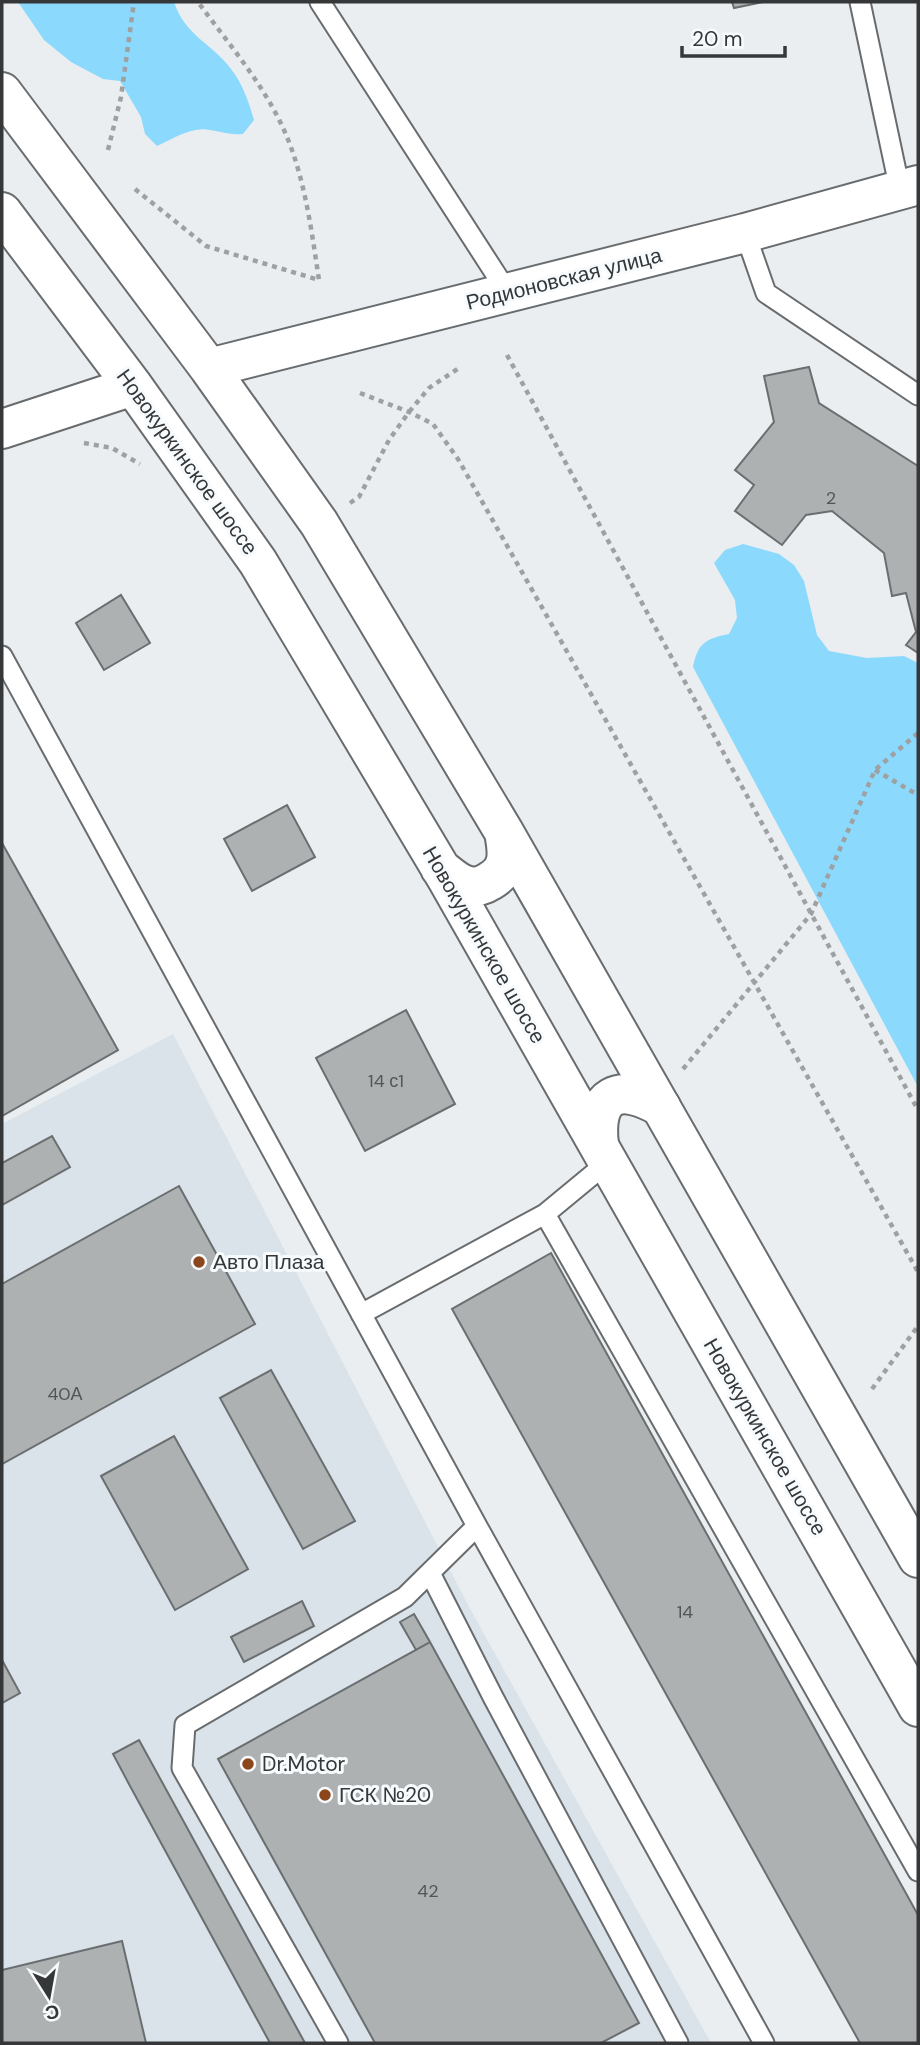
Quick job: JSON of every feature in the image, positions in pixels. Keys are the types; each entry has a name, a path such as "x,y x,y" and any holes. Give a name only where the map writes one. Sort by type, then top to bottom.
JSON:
{"main road":[{"path":"2,92 209,368 319,523 504,832 918,1558"},
{"name":"Родионовская улица","path":"209,368 745,233 909,188"},
{"name":"Новокуркинское шоссе","path":"2,212 133,386 258,562 440,868 918,1707"},
{"path":"2,429 133,386"},
{"path":"440,868 456,881 470,887 485,884 499,876 506,867 508,850 504,832"},
{"path":"603,1153 596,1124 601,1108 611,1097 625,1094 643,1096 661,1107"}],"lane":[{"path":"320,2 508,293"},
{"path":"860,2 909,188"},
{"path":"745,233 766,293 918,395"},
{"path":"2,656 477,1526 764,2043"},
{"path":"361,1314 545,1214 603,1153"},
{"path":"545,1214 918,1871"},
{"path":"338,2043 182,1768 185,1725 405,1597 477,1526"},
{"path":"430,1573 678,2043"}],"path":[{"path":"108,150 121,97 134,2"},
{"path":"135,189 206,246 319,279 308,210 289,142 262,90 198,2"},
{"path":"507,355 918,1110"},
{"path":"346,506 359,497 389,440 409,412 429,388 459,368"},
{"path":"360,393 433,424 458,459 918,1272"},
{"path":"76,441 112,447 145,466"},
{"path":"683,1069 811,914 875,770 918,733"},
{"path":"875,770 918,794"},
{"path":"872,1389 918,1326"}],"shaded area":[{"path":"18,2 174,2 192,32 224,60 235,75 254,120 243,134 203,129 183,134 157,146 145,134 141,117 120,81 103,79 71,62 44,40"},
{"path":"743,544 779,554 794,565 804,581 817,635 829,651 867,658 904,656 918,663 918,1087 693,667 700,647 708,640 729,634 737,618 735,600 714,563 725,550"},
{"path":"173,1034 468,1605 711,2043 2,2043 2,1124"}],"building":[{"path":"732,2 763,2 734,8"},
{"path":"809,367 819,403 918,466 918,653 906,645 916,632 906,593 892,596 884,553 832,511 806,515 782,545 735,511 754,485 735,470 774,422 764,376"},
{"path":"121,595 150,643 104,670 76,623"},
{"path":"287,805 315,857 252,891 224,839"},
{"path":"2,843 118,1050 2,1116"},
{"path":"406,1010 455,1104 365,1151 316,1058"},
{"path":"52,1136 70,1167 2,1205 2,1163"},
{"path":"179,1186 255,1324 2,1464 2,1284"},
{"path":"551,1253 918,1915 918,2043 860,2043 452,1309"},
{"path":"271,1370 355,1521 303,1549 220,1398"},
{"path":"174,1436 248,1569 175,1610 101,1476"},
{"path":"302,1601 314,1626 244,1662 231,1637"},
{"path":"414,1614 430,1642 416,1650 400,1622"},
{"path":"430,1642 639,2023 601,2043 375,2043 218,1759"},
{"path":"2,1660 20,1693 2,1703"},
{"path":"139,1740 305,2043 270,2043 113,1754"},
{"path":"122,1941 146,2043 2,2043 2,1970"}],"place":[{"name":"Авто Плаза","path":"199,1262"},
{"name":"Dr.Motor","path":"248,1764"},
{"name":"ГСК №20","path":"325,1795"}]}
